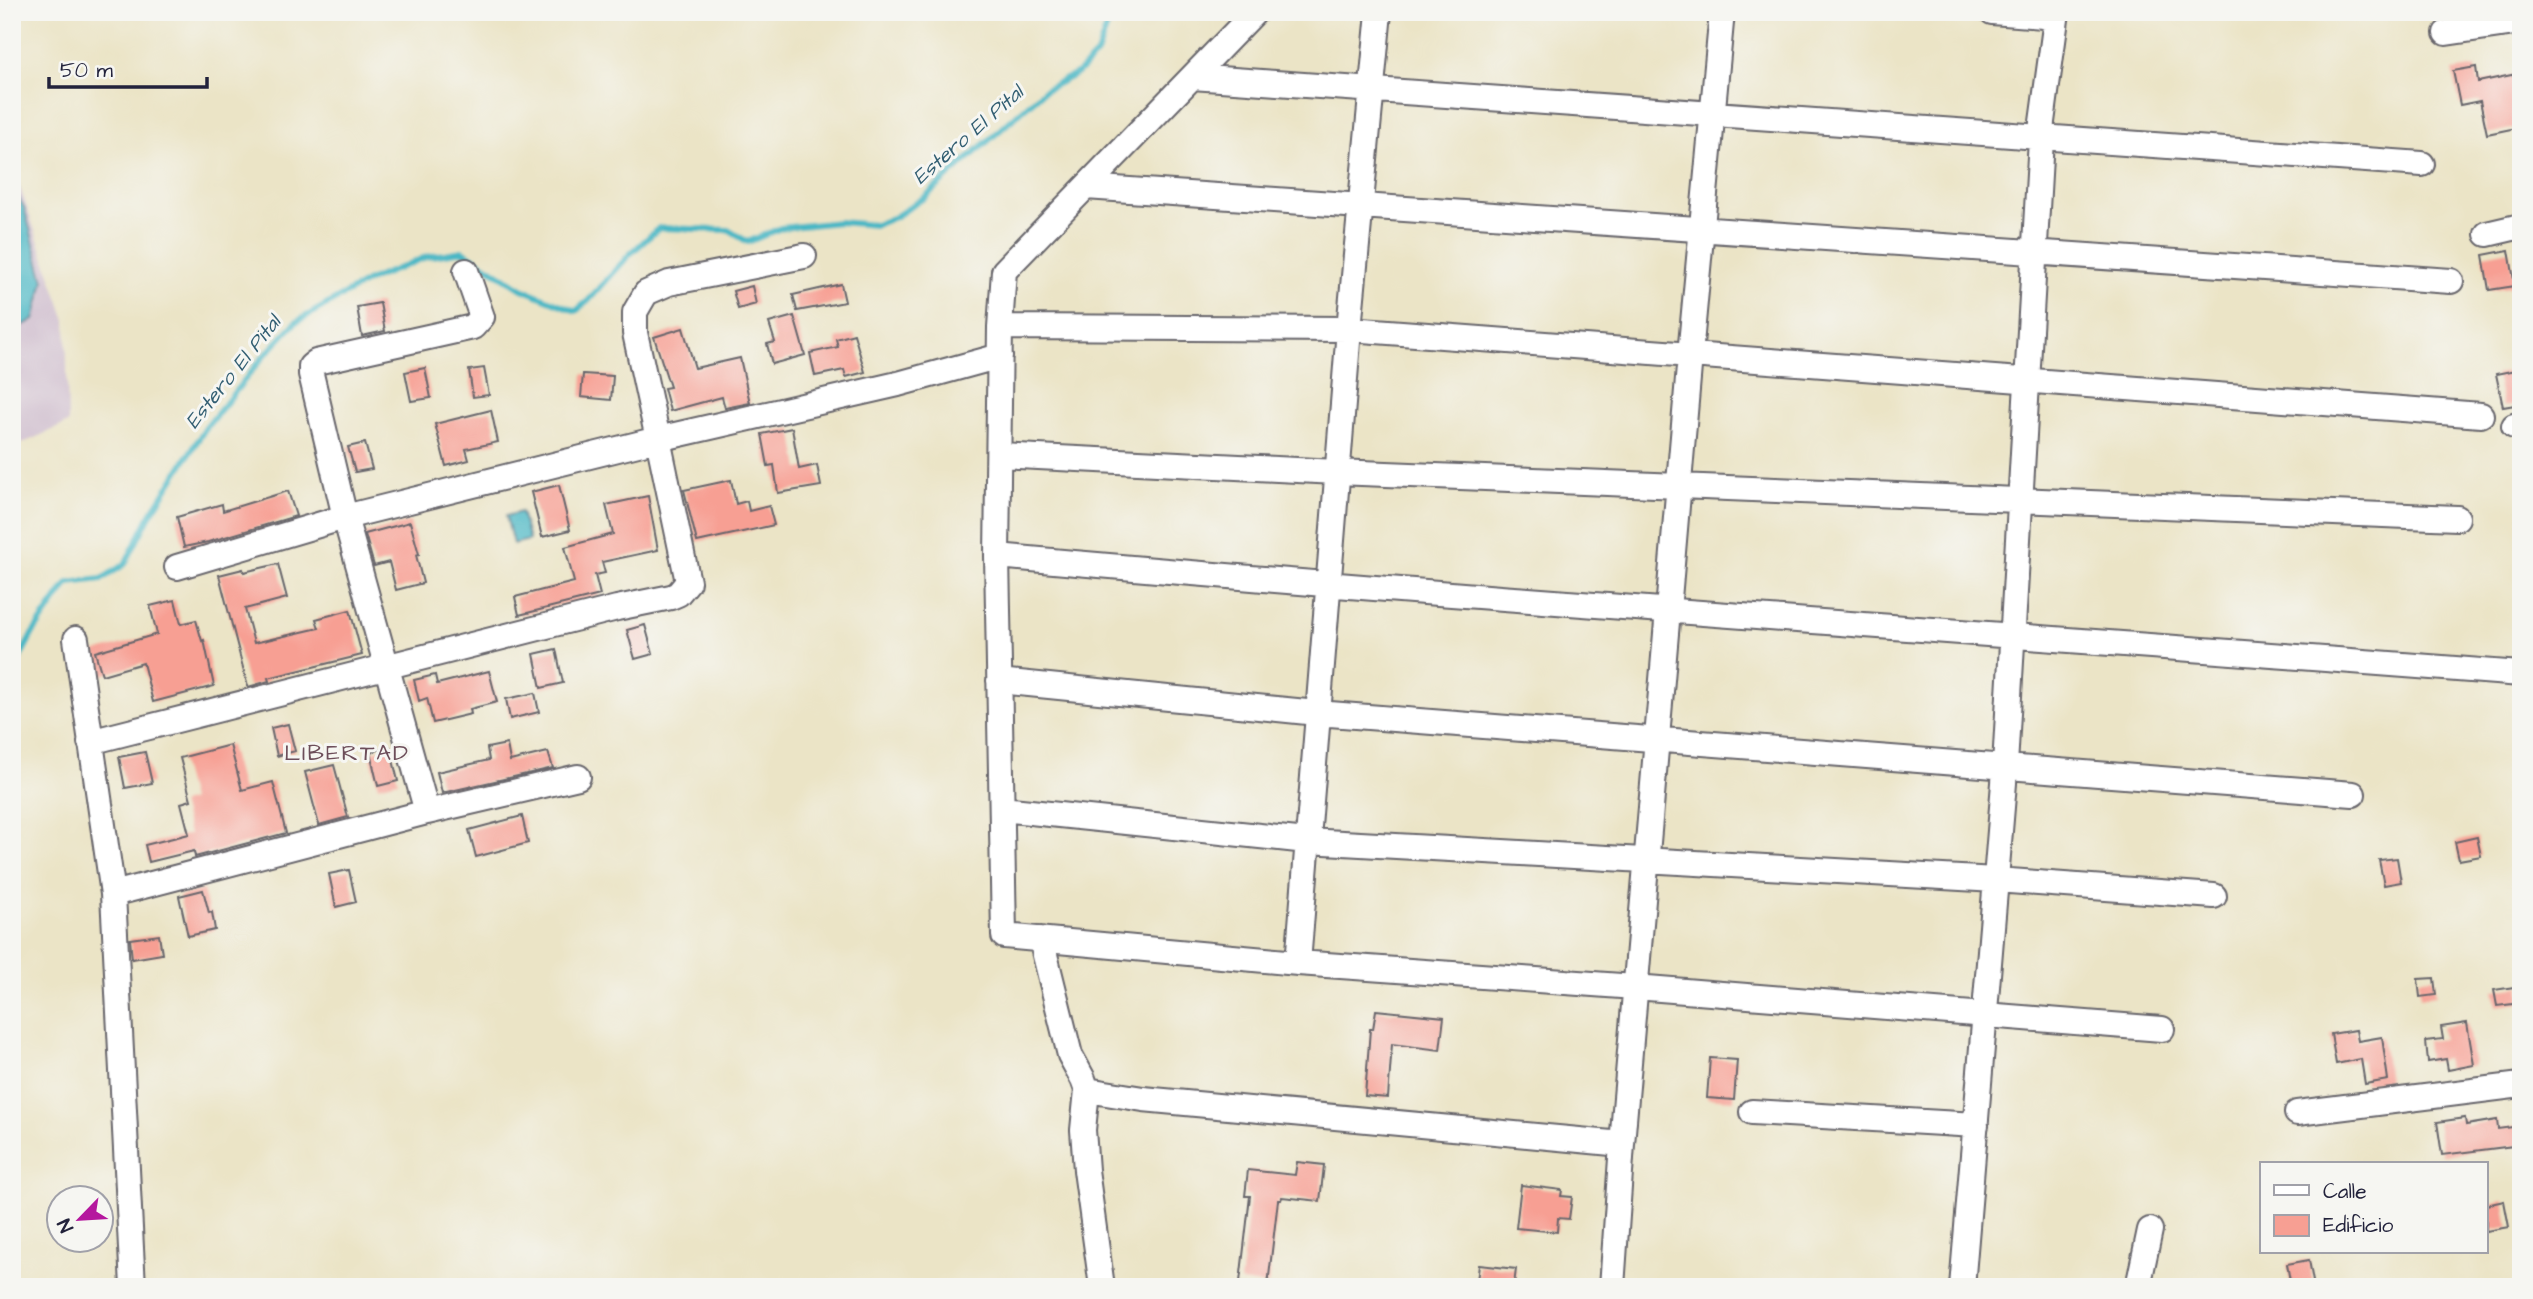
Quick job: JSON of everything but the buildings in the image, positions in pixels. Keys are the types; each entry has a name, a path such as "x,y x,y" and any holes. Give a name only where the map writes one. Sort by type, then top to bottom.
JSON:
{"street":[{"path":"1255,12 1004,271 1000,327 997,556 1004,936 1298,963 1635,986 2162,1029"},
{"path":"1298,963 1349,329 1379,12"},
{"path":"1612,1287 1667,609 1722,12"},
{"path":"1962,1287 2005,767 2041,137 2057,15 1992,12"},
{"path":"2446,33 2521,22"},
{"path":"1192,77 2422,164"},
{"path":"1086,187 2451,281"},
{"path":"2487,234 2521,226"},
{"path":"90,741 678,594 688,582 635,334 635,312 646,293 668,283 804,256"},
{"path":"427,812 345,517 311,366 316,362 473,327 482,317 466,271"},
{"path":"1000,327 1349,329 2481,415"},
{"path":"177,567 345,517 658,439 898,384 1000,356"},
{"path":"999,455 1337,472 2457,518"},
{"path":"997,556 1328,586 2013,634 2521,674"},
{"path":"76,639 113,894 133,1287"},
{"path":"999,681 1317,713 2353,794"},
{"path":"113,894 427,812 578,777"},
{"path":"1002,808 1307,842 1996,880 2214,896"},
{"path":"1041,939 1069,1055 1087,1090 1083,1130 1086,1170 1102,1287"},
{"path":"2297,1113 2521,1085"},
{"path":"1087,1090 1143,1099 1622,1144"},
{"path":"1752,1112 1976,1125"},
{"path":"2138,1287 2150,1230"}],"shaded area":[{"path":"12,165 66,320 68,423 12,448"}],"water":[{"path":"12,187 24,207 44,281 34,320 12,330"},
{"path":"521,512 529,540 513,544 506,516"}],"waterway":[{"name":"Estero El Pital","path":"12,672 33,633 68,583 102,579 125,564 149,517 205,429 263,357 296,322 368,281 426,257 463,251 522,289 576,311 630,254 659,228 728,230 748,242 781,228 839,222 875,225 895,217 925,197 1045,90 1078,73 1097,54 1112,12"}],"district":[{"name":"LIBERTAD","path":"347,753"}]}
